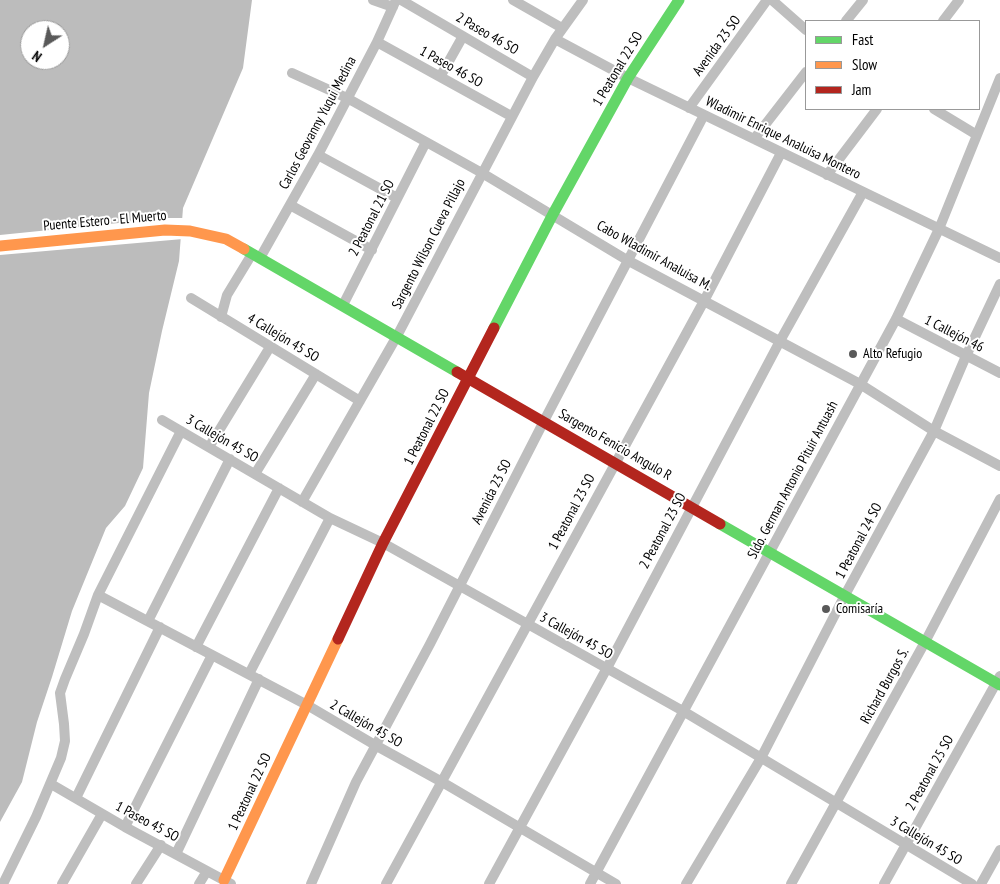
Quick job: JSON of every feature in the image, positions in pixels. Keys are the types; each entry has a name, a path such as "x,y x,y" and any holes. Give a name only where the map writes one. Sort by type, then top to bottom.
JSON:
{"street":[{"path":"373,0 394,4"},
{"name":"2 Paseo 46 SO","path":"401,0 533,77"},
{"path":"513,0 562,28"},
{"name":"Sargento Wilson Cueva Pillajo","path":"302,502 397,336 511,116 555,39 583,0"},
{"name":"1 Peatonal 22 SO","path":"228,882 307,704 383,544 553,214 628,78 679,0"},
{"name":"Avenida 23 SO","path":"689,108 767,0"},
{"path":"772,0 805,29"},
{"path":"847,20 863,0"},
{"path":"945,20 960,0"},
{"name":"Carlos Geovanny Yuqui Medina","path":"221,317 227,295 290,205 318,155 377,42 394,4"},
{"path":"440,77 463,36"},
{"name":"Wladimir Enrique Analuisa Montero","path":"555,39 628,78 1000,258"},
{"name":"1 Paseo 46 SO","path":"377,42 511,116"},
{"name":"Cabo Wladimir Analuisa M.","path":"292,73 347,98 482,173 628,260 860,384 934,431 1000,466"},
{"path":"754,139 805,73"},
{"name":"Sldo. German Antonio Pituir Antuash","path":"590,884 896,319 939,229 1000,78"},
{"path":"828,175 876,110"},
{"path":"936,110 977,135"},
{"name":"Avenida 23 SO","path":"311,884 356,782 430,644 704,115"},
{"name":"2 Peatonal 21 SO","path":"344,305 426,142"},
{"name":"1 Peatonal 23 SO","path":"386,884 704,301 781,152"},
{"path":"318,155 397,198"},
{"name":"2 Peatonal 23 SO","path":"488,884 607,668 780,341 863,192"},
{"path":"290,205 372,250"},
{"name":"Puente Estero - El Muerto","path":"0,246 165,230 190,231 213,235"},
{"name":"Sargento Fenicio Angulo R","path":"213,235 226,239 344,305 925,642 999,681"},
{"name":"1 Peatonal 24 SO","path":"686,884 761,758 845,595 934,431 966,356 1000,284"},
{"name":"4 Callejón 45 SO","path":"191,298 360,401"},
{"name":"1 Callejón 46","path":"896,319 1000,373"},
{"path":"209,447 270,346"},
{"path":"255,474 316,374"},
{"name":"3 Callejón 45 SO","path":"162,420 330,518 459,585 683,711 972,884"},
{"path":"3,884 36,818 62,758 65,741 60,693 98,595 181,431"},
{"path":"148,621 230,459"},
{"path":"196,647 279,488"},
{"name":"Richard Burgos S.","path":"791,884 925,642 1000,499"},
{"path":"249,674 330,518"},
{"name":"2 Callejón 45 SO","path":"98,595 307,704 375,746 442,782 616,884"},
{"path":"76,798 160,627"},
{"path":"125,827 212,655"},
{"path":"176,854 259,679"},
{"name":"2 Peatonal 25 SO","path":"884,884 999,681"},
{"name":"1 Paseo 45 SO","path":"51,784 125,827 228,882"},
{"path":"62,884 102,814"},
{"path":"136,884 161,846"},
{"path":"981,884 1000,850"},
{"path":"199,884 207,871"}],"shaded area":[{"path":"0,0 252,0 243,68 183,208 179,261 149,393 143,468 125,506 106,528 72,611 37,722 22,782 0,822"}],"pier":[{"path":"168,218 185,218 183,239 0,255 0,235"}],"traffic: fast":[{"path":"494,328 553,214 628,78 679,0"},
{"path":"244,249 457,372"},
{"path":"720,524 1000,685"}],"traffic: slow":[{"path":"0,246 165,230 190,231 226,239 244,249"},
{"path":"224,880 338,639"}],"traffic: jam":[{"path":"338,639 383,543 494,328"},
{"path":"457,372 720,524"}],"place":[{"name":"Alto Refugio","path":"853,354"},
{"name":"Comisaría","path":"826,609"}]}
